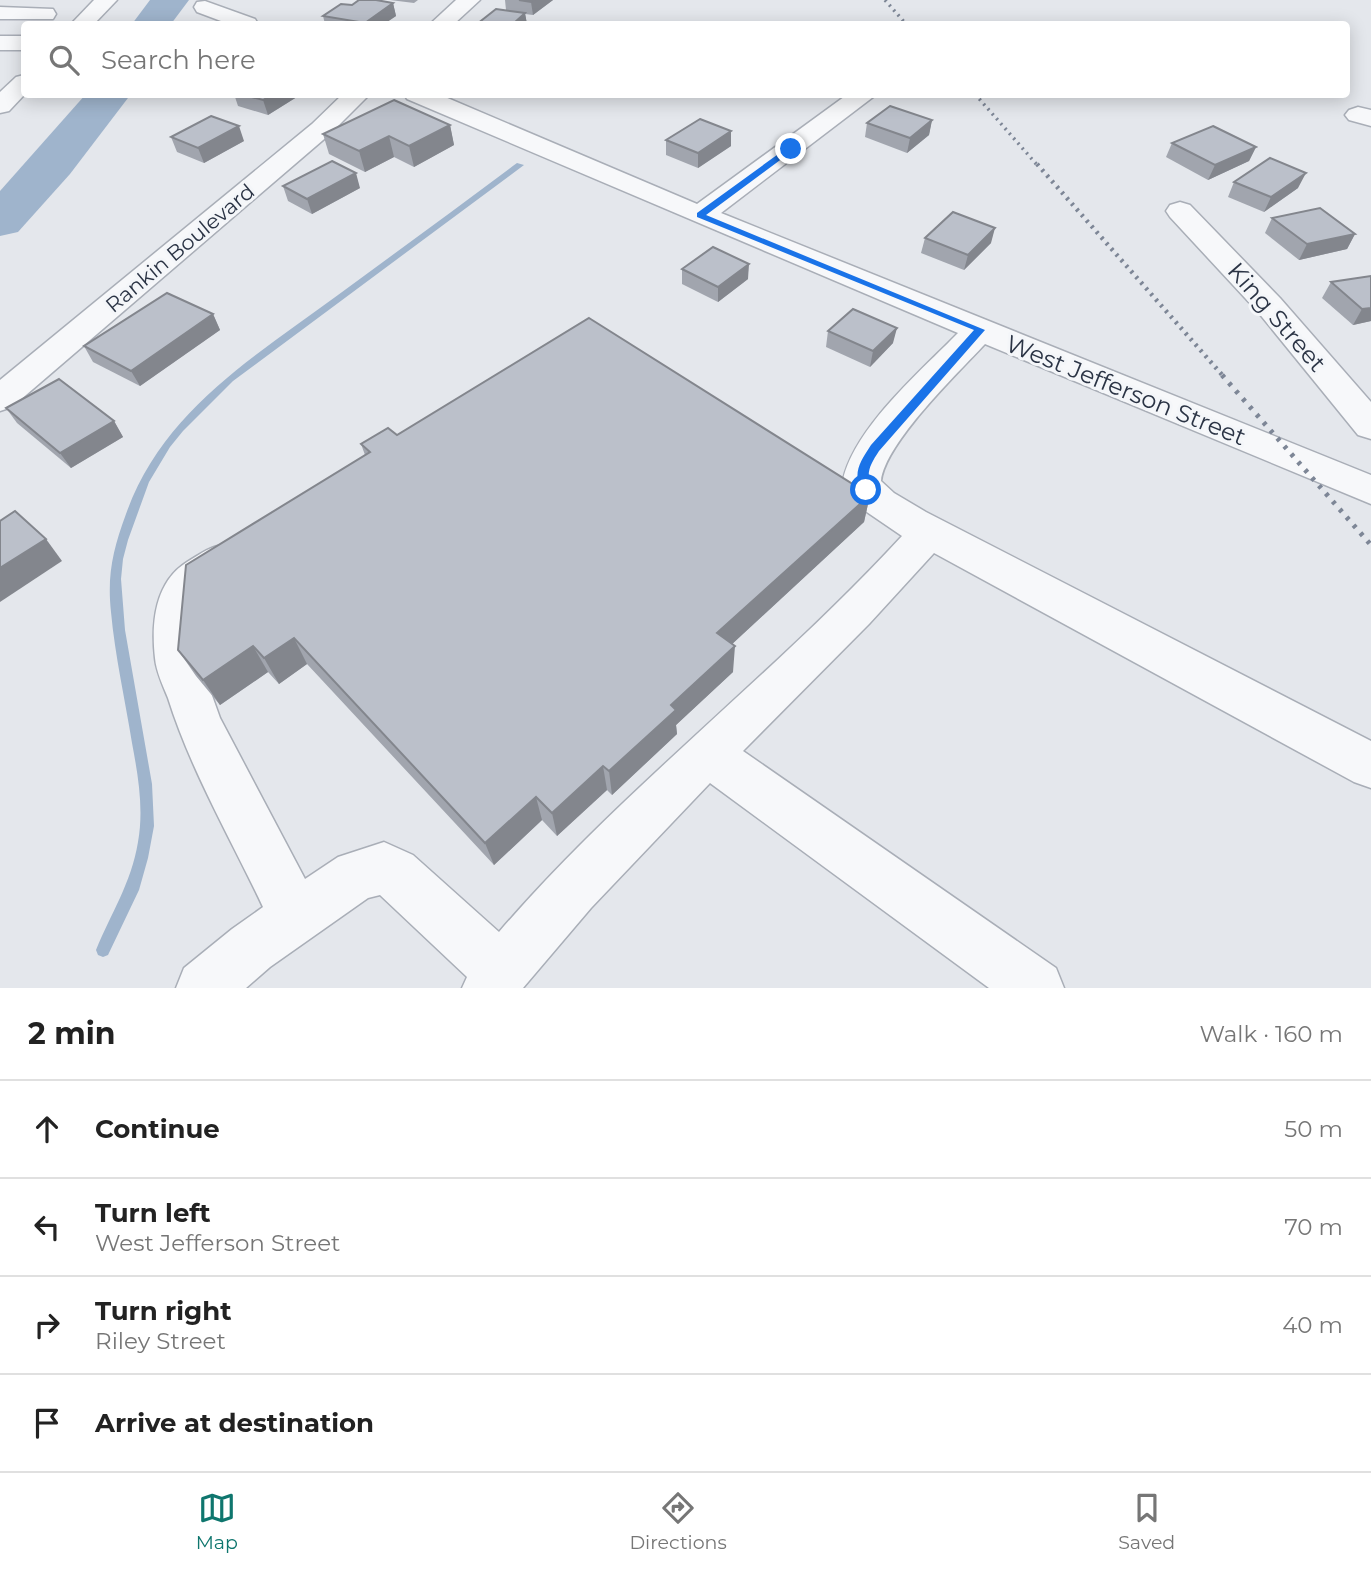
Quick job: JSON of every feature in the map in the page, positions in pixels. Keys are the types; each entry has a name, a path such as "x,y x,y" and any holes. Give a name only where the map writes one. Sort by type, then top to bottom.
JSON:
{"street":[{"path":"85,21 106,0"},
{"path":"444,21 469,0"},
{"path":"205,7 240,21"},
{"path":"0,13 46,13"},
{"path":"0,106 21,85"},
{"name":"Rankin Boulevard","path":"0,399 321,129 354,98"},
{"name":"West Jefferson Street","path":"425,98 700,215 1371,491"},
{"path":"700,215 860,98"},
{"name":"King Street","path":"1180,211 1269,305 1371,426"},
{"path":"980,330 896,421 863,467 862,479 875,499 929,532 1371,766"},
{"path":"204,988 251,948 356,875 384,868 395,873 495,980 529,936 605,854 865,601 929,532"},
{"path":"264,535 185,587 177,606 177,659 199,724 296,917"},
{"path":"708,754 1036,988"}],"building":[{"path":"359,0 393,3 368,21 323,16 341,4 352,5"},
{"path":"496,9 525,13 516,21 481,21"},
{"path":"394,100 450,125 409,146 389,136 359,151 323,134"},
{"path":"890,106 932,120 910,138 867,123"},
{"path":"211,116 239,126 198,148 171,137"},
{"path":"700,119 731,131 698,153 666,140"},
{"path":"1213,126 1256,147 1215,165 1172,143"},
{"path":"1270,158 1306,173 1271,197 1234,182"},
{"path":"332,161 356,173 307,199 283,186"},
{"path":"1320,208 1355,234 1307,244 1272,218"},
{"path":"953,212 995,228 968,255 925,238"},
{"path":"713,247 749,264 718,287 682,269"},
{"path":"1371,276 1371,308 1362,309 1331,282"},
{"path":"167,293 213,314 131,371 84,346"},
{"path":"853,309 897,328 873,351 828,331"},
{"path":"589,318 870,495 717,633 735,646 671,705 676,710 609,771 603,766 552,813 536,797 485,843 294,638 264,658 253,646 203,680 178,650 186,565 370,452 361,444 388,428 397,435"},
{"path":"59,379 114,421 60,453 6,408"},
{"path":"15,511 46,539 0,568 0,521"}],"waterway":[{"path":"153,21 170,0"},
{"path":"0,221 53,164 107,98"},
{"path":"103,950 131,890 147,826 145,784 115,596 117,559 144,482 166,445 180,428 230,379 520,165"}],"railway":[{"path":"885,0 903,21"},
{"path":"978,98 1038,166"},
{"path":"1037,164 1224,377"},
{"path":"1222,375 1371,545"}],"route":[{"path":"791,149 700,215 980,330 896,421 875,448 863,467 862,479 866,490"}]}
